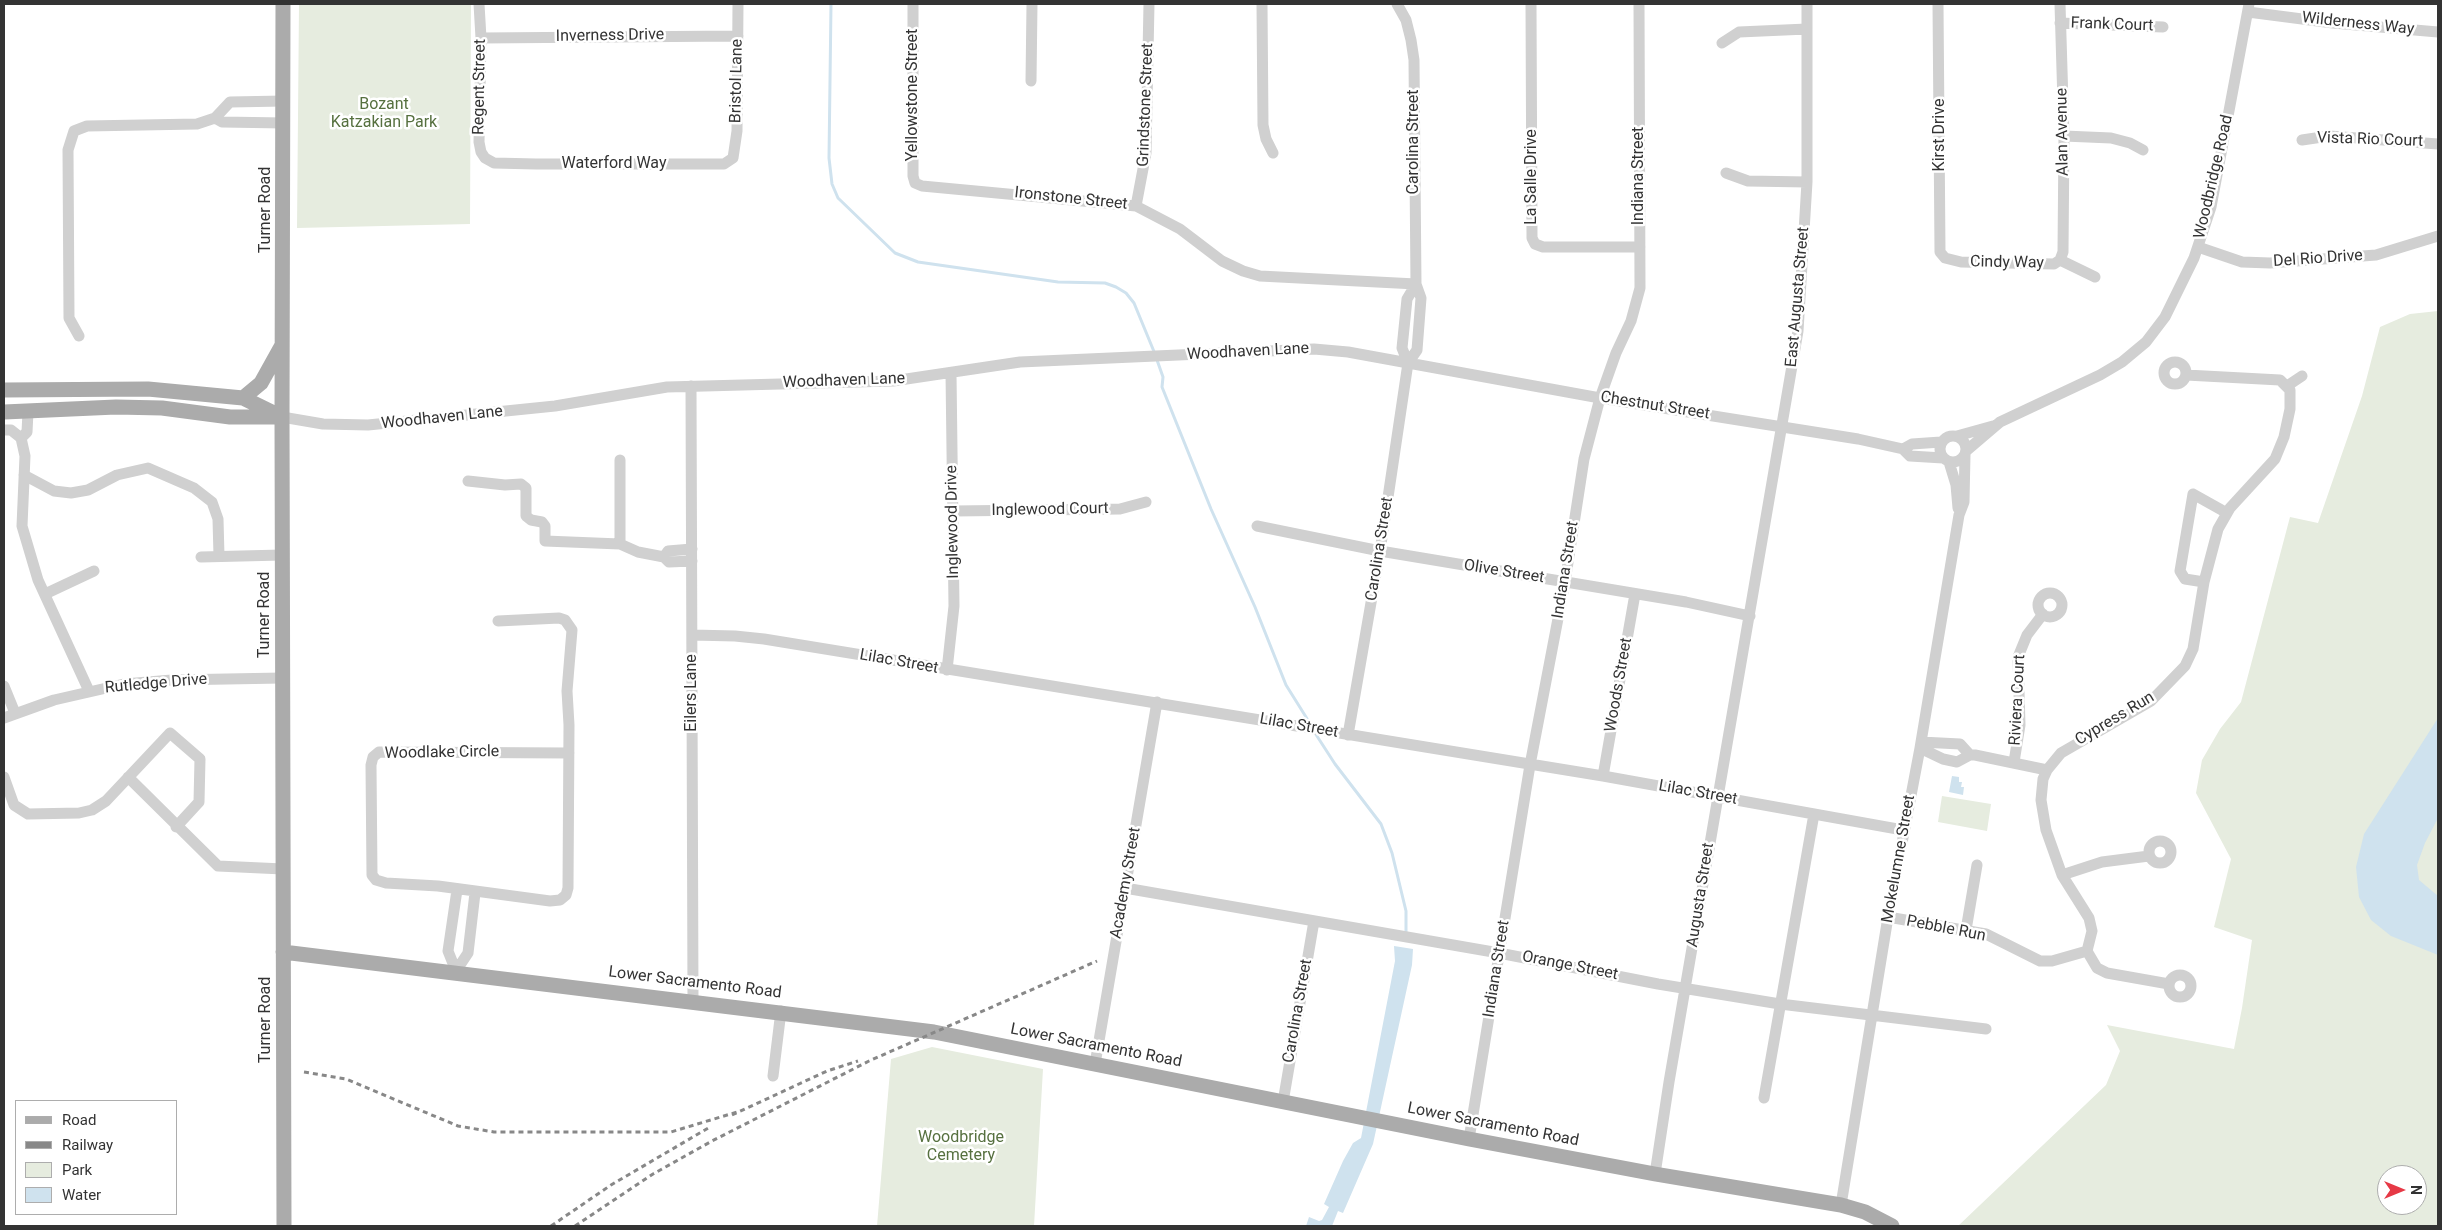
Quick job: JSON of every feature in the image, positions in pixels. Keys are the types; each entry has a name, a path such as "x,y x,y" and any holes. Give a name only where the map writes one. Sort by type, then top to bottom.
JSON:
{"main road":[{"name":"Turner Road","path":"283,4 282,678 284,1226"},
{"path":"243,398 261,383 282,346"},
{"path":"4,390 148,389 243,398 282,417"},
{"path":"4,412 125,407 162,408 230,417 282,417"},
{"name":"Lower Sacramento Road","path":"284,952 456,971 925,1030 1469,1139 1655,1174 1841,1205 1865,1212 1892,1226"}],"street":[{"name":"Regent Street","path":"479,4 481,38 479,142 481,152 485,158 494,162"},
{"name":"Bristol Lane","path":"732,158 737,132 738,4"},
{"name":"Yellowstone Street","path":"914,4 913,176 918,184"},
{"path":"1031,81 1032,4"},
{"name":"Grindstone Street","path":"1136,206 1146,153 1149,4"},
{"path":"1262,4 1263,125 1266,139 1273,153"},
{"name":"Carolina Street","path":"1348,735 1380,551 1408,363 1402,348 1407,299 1416,284 1414,60 1412,40 1397,4"},
{"name":"La Salle Drive","path":"1531,4 1532,238 1535,244 1542,247 1640,247"},
{"name":"Indiana Street","path":"1469,1139 1530,765 1565,582 1584,459 1600,398 1616,353 1631,321 1640,288 1639,4"},
{"name":"East Augusta Street","path":"1750,616 1798,331 1807,182 1807,4"},
{"name":"Kirst Drive","path":"1938,4 1939,246 1945,258 1952,260"},
{"name":"Alan Avenue","path":"2060,4 2064,136 2063,252 2060,260"},
{"name":"Wilderness Way","path":"2248,8 2340,23 2438,32"},
{"name":"Woodbridge Road","path":"1957,436 1993,426 2100,375 2138,349 2153,333 2170,309 2198,247 2215,187 2248,8"},
{"name":"Frank Court","path":"2060,23 2163,27"},
{"path":"1722,43 1739,32 1807,29"},
{"name":"Inverness Drive","path":"481,38 738,36"},
{"path":"79,336 69,318 68,150 74,131 87,126 197,124 215,118 230,102 284,101"},
{"path":"241,102 241,122"},
{"path":"215,118 222,122 284,123"},
{"path":"2064,136 2112,138 2130,143 2142,150"},
{"name":"Vista Rio Court","path":"2302,140 2328,136 2438,144"},
{"name":"Waterford Way","path":"494,162 724,164 732,158"},
{"path":"1726,173 1748,181 1807,182"},
{"name":"Ironstone Street","path":"918,184 1136,206 1175,225 1222,261 1243,271 1282,278 1416,284"},
{"name":"Del Rio Drive","path":"2198,247 2242,262 2270,263 2376,255 2438,236"},
{"name":"Cindy Way","path":"1952,260 1961,262 2054,264 2060,260"},
{"path":"2060,260 2095,277"},
{"name":"Woodhaven Lane","path":"282,417 323,424 368,425 532,409 637,391 691,386 873,382 951,373 1020,362 1314,349 1348,352 1408,363"},
{"name":"Chestnut Street","path":"1408,363 1600,398 1858,439 1903,449 1910,456 1946,460"},
{"name":"Inglewood Drive","path":"947,670 954,606 951,373"},
{"path":"2186,375 2276,379 2287,386 2302,376"},
{"name":"Eilers Lane","path":"691,386 693,1000"},
{"name":"Cypress Run","path":"2088,950 2092,931 2089,918 2062,875 2053,853 2041,810 2041,789 2047,770 2067,748 2151,701 2181,672 2188,662 2193,648 2204,582 2215,537 2227,513 2270,466 2279,452 2291,400 2287,386"},
{"path":"21,438 27,432 28,412"},
{"name":"Woodbridge Road","path":"1965,453 1993,426"},
{"path":"4,430 11,430 21,438 24,456 22,526 44,594 90,691"},
{"path":"1949,436 1957,436 1964,442 1965,453 1958,461 1946,460 1940,452 1941,442 1949,436"},
{"name":"Chestnut Street","path":"1903,449 1912,444 1941,442"},
{"name":"Mokelumne Street","path":"1841,1205 1888,917 1920,745 1959,514 1965,494 1965,453"},
{"path":"620,460 620,544"},
{"name":"Mokelumne Street","path":"1946,460 1956,485 1959,514"},
{"path":"24,475 54,491 71,493 88,490 117,475 148,468 194,488 212,502 218,518 219,556"},
{"path":"468,481 505,485 521,484 526,488 526,516 531,520 542,522 545,526 545,541 620,544 638,552 664,557 668,551 692,555"},
{"path":"2204,582 2185,579 2180,571 2193,494 2227,513"},
{"name":"Inglewood Court","path":"954,511 1120,509 1146,502"},
{"name":"Olive Street","path":"1257,526 1380,551 1686,602 1750,616"},
{"path":"201,557 282,555"},
{"path":"44,594 94,571"},
{"name":"Woods Street","path":"1603,776 1635,594"},
{"name":"Riviera Court","path":"2014,762 2020,725 2018,658 2027,635 2043,614"},
{"name":"Augusta Street","path":"1655,1174 1717,797 1750,616"},
{"name":"Woodlake Circle","path":"498,621 559,618 568,622 572,630 567,691 569,753 568,888 566,895 560,900 550,902 438,886 386,883 376,880 372,876 371,765 373,757 379,752 569,753"},
{"name":"Lilac Street","path":"692,635 764,639 947,670 1157,702 1603,776 1904,830"},
{"name":"Rutledge Drive","path":"4,718 90,691 124,684 282,678"},
{"path":"4,686 15,713"},
{"name":"Academy Street","path":"1095,1064 1157,702"},
{"path":"4,777 14,805 28,814 79,813 92,810 106,801 170,732 200,759 199,802 176,826"},
{"path":"1920,745 1947,742 1960,744 1970,755"},
{"path":"1920,745 1943,759 1957,762 1970,755 2014,762 2047,770"},
{"path":"128,777 215,864 222,868 283,869"},
{"path":"1764,1098 1814,814"},
{"path":"2062,875 2102,862 2149,856"},
{"path":"1966,930 1977,865"},
{"name":"Orange Street","path":"1125,888 1780,1004 1986,1030"},
{"path":"456,971 448,952 457,890"},
{"path":"456,971 468,953 475,892"},
{"name":"Pebble Run","path":"1888,917 1966,930 2002,940 2026,956 2040,961 2052,962 2088,950"},
{"name":"Carolina Street","path":"1283,1102 1314,921"},
{"path":"2088,950 2097,968 2107,973 2170,984"},
{"path":"773,1076 781,1011"}],"green space":[{"name":"Bozant Katzakian Park","path":"299,4 471,4 470,224 297,228"},
{"path":"2438,311 2438,1226 1958,1226 2106,1085 2120,1051 2107,1025 2234,1049 2252,940 2214,927 2231,859 2196,793 2202,760 2220,729 2241,702 2290,517 2318,523 2362,396 2380,327 2410,314"},
{"path":"1942,796 1991,804 1987,831 1938,822"},
{"name":"Woodbridge Cemetery","path":"932,1047 1043,1069 1034,1226 877,1226 891,1059"}],"water":[{"path":"2438,718 2438,818 2425,843 2417,865 2419,880 2438,896 2438,955 2391,936 2371,920 2359,897 2356,867 2364,834"},
{"path":"1952,776 1959,777 1959,782 1962,782 1961,787 1964,787 1963,795 1949,792"},
{"path":"1394,946 1413,949 1412,965 1373,1144 1343,1213 1338,1211 1332,1226 1306,1226 1309,1217 1319,1221 1322,1220 1329,1207 1324,1204 1343,1161 1353,1143 1361,1138 1395,961"}],"waterway":[{"path":"831,4 829,158 832,184 838,198 895,253 918,262 1058,282 1105,283 1116,287 1126,293 1134,303 1155,354"},
{"path":"1157,360 1163,377 1162,387 1211,509 1255,607 1286,685 1311,725"},
{"path":"1315,733 1335,764 1381,824 1392,853 1406,911 1406,934"}],"railway":[{"path":"575,1226 653,1174 712,1141 869,1061 1097,961"},
{"path":"732,1115 827,1071 858,1061"},
{"path":"304,1072 346,1079 458,1126 494,1132 671,1132 737,1112"},
{"path":"551,1226 611,1185 710,1127"}]}
